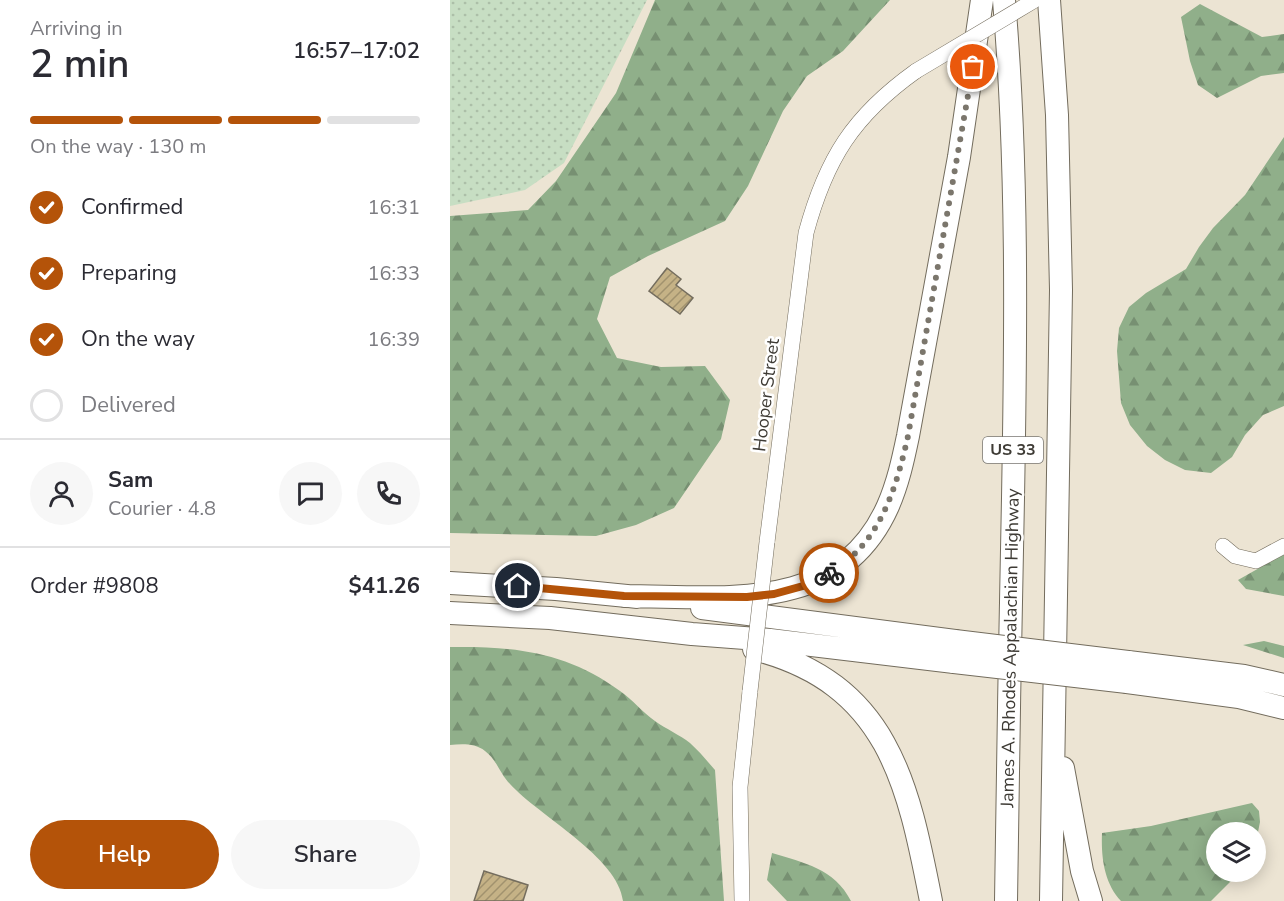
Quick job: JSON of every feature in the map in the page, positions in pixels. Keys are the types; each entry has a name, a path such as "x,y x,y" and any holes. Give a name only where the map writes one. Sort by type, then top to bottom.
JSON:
{"highway":[{"path":"624,596 747,597 774,594 803,586 832,572 856,552 874,530 887,507 899,475 908,436 959,157 982,0"},
{"name":"James A. Rhodes Appalachian Highway","path":"1004,0 1011,111 1016,316 1006,901"},
{"name":"US 33","path":"1049,0 1057,115 1061,290 1051,901"},
{"path":"450,584 522,586 624,596 744,614 955,652"},
{"path":"450,613 550,618 692,634 955,652 1127,672 1244,676 1284,686"},
{"path":"692,634 776,655 798,663 842,692 861,710 878,733 896,765 916,825 932,901"},
{"path":"1127,672 1284,708"},
{"path":"1054,719 1082,871 1091,901"}],"street":[{"name":"Hooper Street","path":"742,901 740,787 767,542 806,233 815,200 828,168 846,139 868,110 891,89 916,71 1035,0"},
{"path":"1223,546 1235,556 1256,561 1284,546"}],"green space":[{"path":"450,0 647,0 564,163 525,190 450,206"},
{"path":"655,0 890,0 843,51 807,76 783,111 748,186 725,221 648,256 610,277 597,319 617,358 661,367 705,366 730,400 721,439 674,508 636,525 596,536 450,533 450,216 528,210 556,181 616,93"},
{"path":"1200,4 1262,37 1284,34 1284,73 1261,76 1217,98 1198,85 1190,61 1181,17"},
{"path":"1284,137 1284,406 1263,415 1245,435 1232,457 1211,473 1185,470 1165,460 1147,446 1130,425 1121,403 1117,351 1119,328 1129,307 1146,293 1186,269 1213,228 1245,195"},
{"path":"1284,554 1284,596 1246,589 1238,580"},
{"path":"1264,641 1284,646 1284,658 1243,645"},
{"path":"450,647 518,650 560,660 580,668 620,691 655,721 690,743 715,770 724,901 623,901 618,885 593,853 510,784 489,755 473,745 450,745"},
{"path":"1252,803 1259,811 1260,822 1206,822 1206,882 1230,882 1211,901 1121,901 1107,878 1102,851 1102,833 1151,826"},
{"path":"772,853 807,864 827,874 844,890 851,901 787,901 767,880"}],"building":[{"path":"667,268 681,279 676,285 693,298 680,314 649,291"},
{"path":"484,871 528,885 523,901 474,901"}],"way so far":[{"path":"829,573 856,552 874,530 887,507 899,475 959,157 973,67"}],"route":[{"path":"518,586 624,596 747,597 774,594 803,586 829,573"}]}
